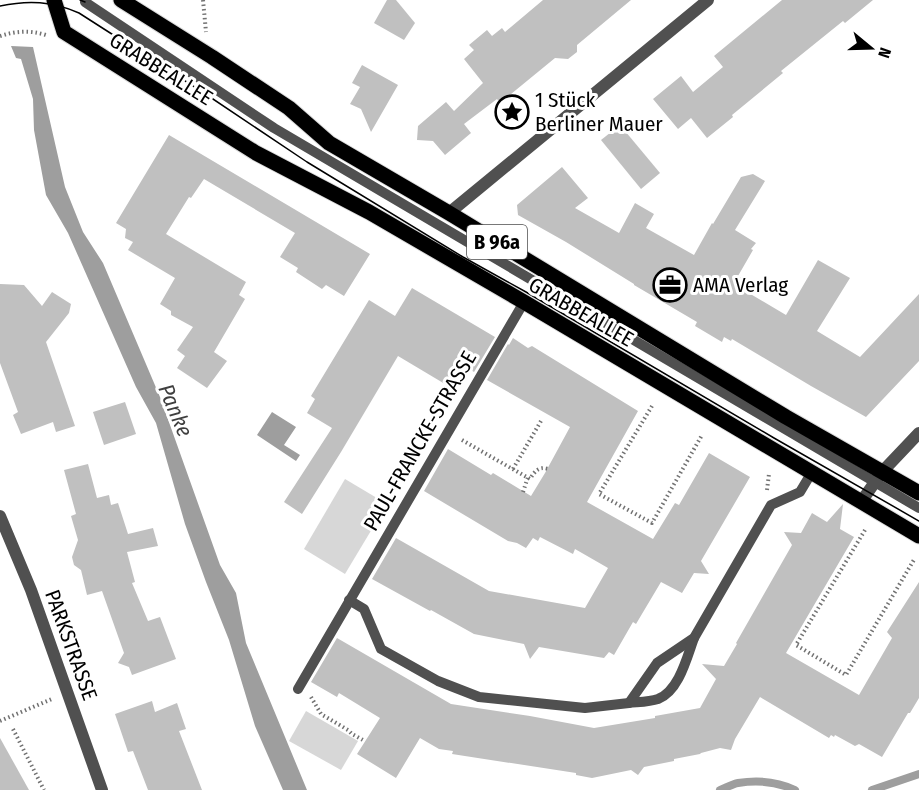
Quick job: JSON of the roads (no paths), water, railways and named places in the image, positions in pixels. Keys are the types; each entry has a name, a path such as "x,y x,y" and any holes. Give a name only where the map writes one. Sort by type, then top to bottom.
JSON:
{"main road":[{"name":"GRABBEALLEE","path":"54,0 64,32 256,153 369,212 525,302 919,536"},
{"name":"GRABBEALLEE","path":"121,0 213,57 289,108 329,143 786,417 878,477 919,493"}],"street":[{"path":"449,213 708,0"},
{"path":"861,502 878,477 919,433"},
{"name":"PARKSTRASSE","path":"0,516 34,600 102,790"}],"lane":[{"path":"85,2 274,128 532,280 878,477 919,508"},
{"name":"PAUL-FRANCKE-STRASSE","path":"298,688 525,302"},
{"path":"349,600 364,609 381,649 438,681 479,697 585,708 659,698 672,689 682,672 694,638 771,505 800,492 812,472"},
{"path":"629,703 657,663 694,638"}],"waterway":[{"path":"872,790 919,774"},
{"path":"720,790 736,784 753,782 775,783 795,790"}],"tram line":[{"path":"80,0 85,2"},
{"path":"0,6 40,3 59,6 79,13 307,162 463,257 919,521"}],"place":[{"name":"1 Stück Berliner Mauer","path":"512,112"},
{"name":"AMA Verlag","path":"670,285"}],"water label":[{"name":"Panke","path":"176,410"}]}
